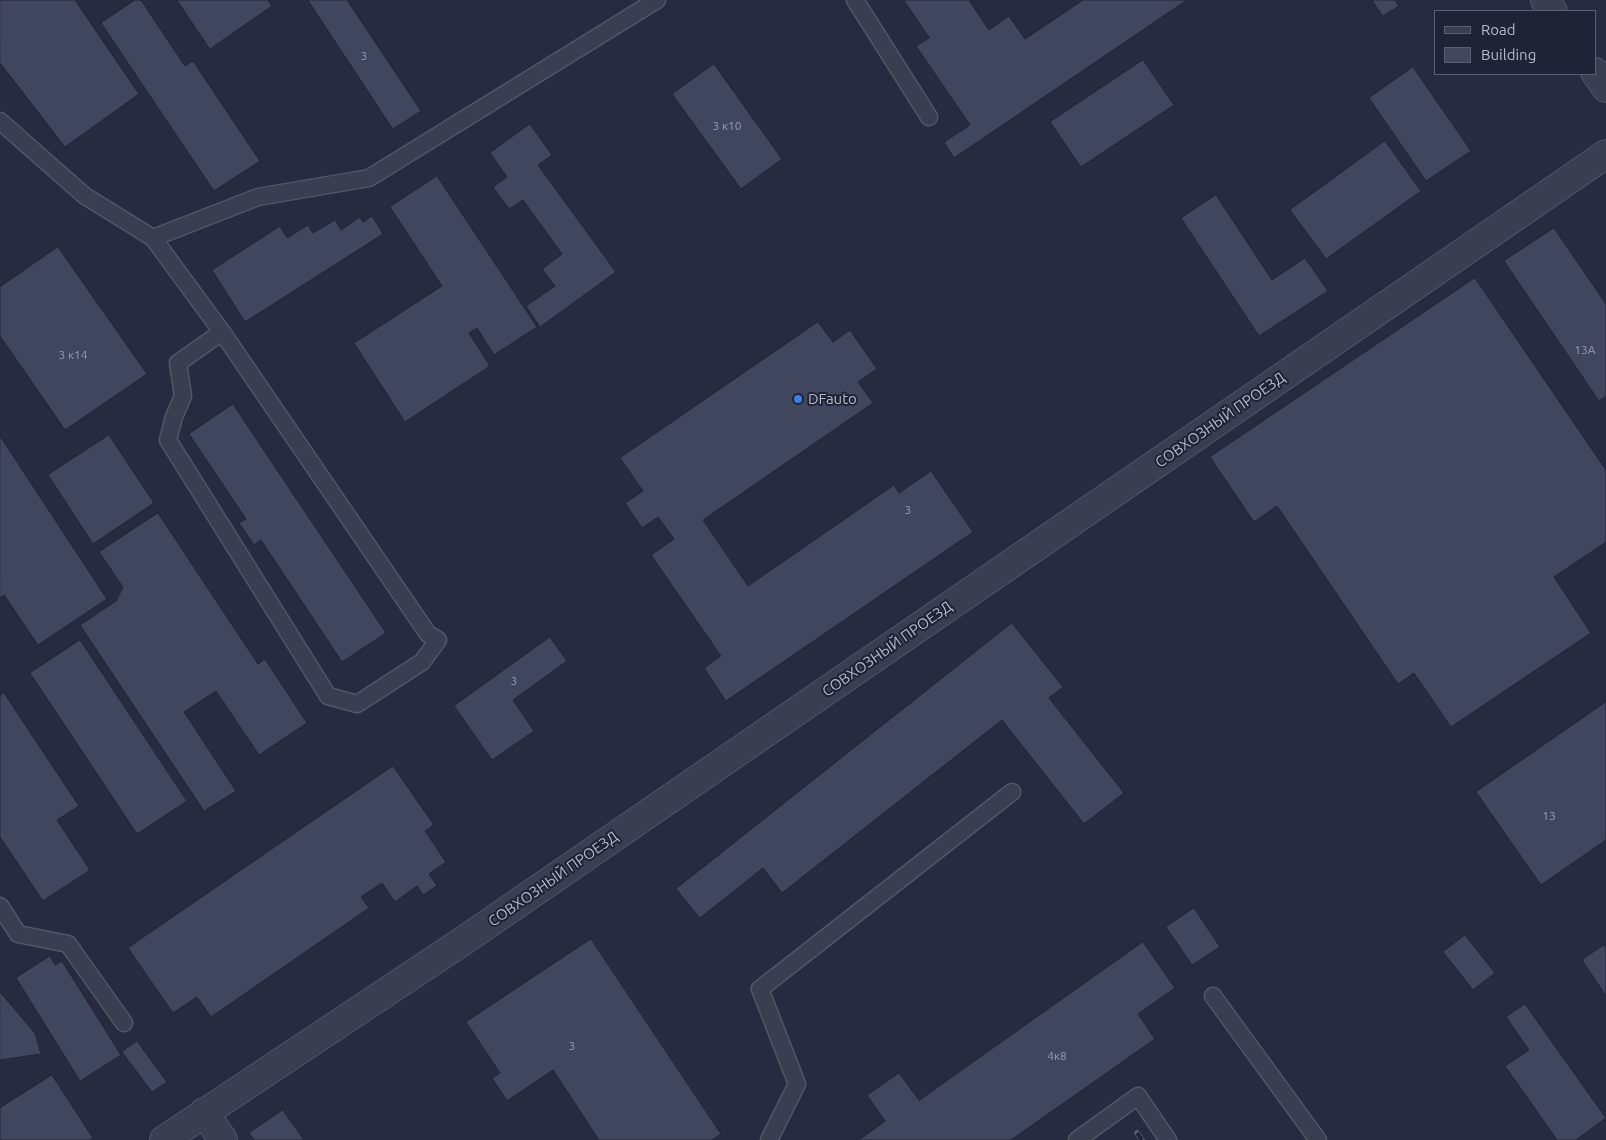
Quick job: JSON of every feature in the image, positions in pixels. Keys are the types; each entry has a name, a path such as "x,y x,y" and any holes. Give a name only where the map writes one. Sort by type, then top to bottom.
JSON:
{"street":[{"path":"1596,73 1606,88"},
{"name":"СОВХОЗНЫЙ ПРОЕЗД","path":"164,1140 463,941 1606,154"},
{"path":"204,1112 223,1140"}],"lane":[{"path":"153,238 258,197 369,178 657,0"},
{"path":"855,0 929,117"},
{"path":"0,121 85,196 153,238 222,332 428,634 438,640 422,662 358,704 328,696 168,440 174,416 183,396 178,363 222,332"},
{"path":"769,1140 797,1084 760,988 1012,792"},
{"path":"0,906 18,934 68,944 124,1023"},
{"path":"1213,996 1318,1140"},
{"path":"1077,1140 1138,1096 1168,1140"}],"building":[{"path":"0,0 75,0 139,94 65,147 0,63"},
{"path":"135,0 141,0 185,66 193,61 260,161 214,191 101,23"},
{"path":"177,0 268,0 272,6 210,49"},
{"path":"308,0 347,0 421,111 393,129"},
{"path":"904,0 969,0 989,30 1009,16 1025,39 1083,0 1187,0 954,158 944,142 970,125 916,46 929,38"},
{"path":"1372,0 1395,0 1399,6 1383,16"},
{"path":"1143,60 1174,105 1081,167 1050,122"},
{"path":"714,64 782,159 741,189 672,94"},
{"path":"1413,67 1471,151 1426,181 1369,98"},
{"path":"530,124 552,155 538,165 616,272 540,327 526,306 555,286 542,269 562,254 523,200 509,209 493,187 507,177 490,153"},
{"path":"1385,141 1421,191 1326,259 1290,210"},
{"path":"437,176 537,327 494,355 477,328 469,333 490,366 405,422 354,343 442,286 390,207"},
{"path":"1216,195 1272,280 1305,258 1328,291 1259,336 1181,218"},
{"path":"372,216 383,234 245,322 212,270 280,226 287,238 308,225 313,233 335,220 341,230 360,217 363,222"},
{"path":"1554,228 1606,304 1606,396 1599,401 1504,261"},
{"path":"58,247 147,374 65,430 0,336 0,287"},
{"path":"1475,278 1606,470 1606,542 1554,577 1591,633 1451,727 1414,673 1398,684 1277,506 1254,522 1210,457"},
{"path":"818,322 833,342 850,330 877,369 858,382 873,403 703,520 748,586 894,485 899,493 931,471 973,532 726,701 704,668 721,656 651,555 674,539 658,517 642,528 625,503 643,491 620,458"},
{"path":"233,404 386,633 342,662 261,540 254,545 239,523 246,519 189,434"},
{"path":"109,435 154,503 93,544 48,475"},
{"path":"0,436 107,599 38,645 4,595 0,598"},
{"path":"158,513 258,664 265,659 307,723 259,755 216,691 184,712 236,791 204,811 80,625 116,601 123,587 99,552"},
{"path":"1012,623 1063,687 1049,698 1124,793 1084,824 1002,720 782,893 763,868 700,918 676,889"},
{"path":"550,637 567,661 513,700 534,731 492,760 454,706"},
{"path":"80,640 187,801 137,834 30,673"},
{"path":"4,693 79,806 57,820 90,870 43,901 0,837 0,696"},
{"path":"1606,702 1606,840 1541,885 1476,792"},
{"path":"393,766 434,825 425,831 446,862 429,874 437,886 423,895 417,886 395,902 382,883 361,897 369,908 211,1017 197,997 173,1013 128,948"},
{"path":"1194,908 1220,947 1192,965 1166,927"},
{"path":"1465,935 1495,973 1473,990 1443,952"},
{"path":"591,939 721,1134 712,1140 599,1140 553,1070 507,1101 492,1078 500,1073 466,1022"},
{"path":"1143,942 1175,988 1138,1014 1155,1039 1011,1140 859,1140 885,1121 867,1095 899,1073 919,1100"},
{"path":"1604,945 1606,948 1606,996 1582,960"},
{"path":"50,956 55,965 62,961 121,1055 80,1081 16,978"},
{"path":"0,992 35,1033 41,1054 0,1060"},
{"path":"1525,1004 1606,1118 1576,1140 1557,1140 1505,1066 1529,1050 1506,1017"},
{"path":"137,1041 167,1082 152,1092 122,1052"},
{"path":"52,1075 93,1138 89,1140 0,1140 0,1108"},
{"path":"283,1110 304,1140 254,1140 249,1133"}],"railway":[{"path":"1137,1133 1142,1140"}],"place":[{"name":"DFauto","path":"798,399"}]}
